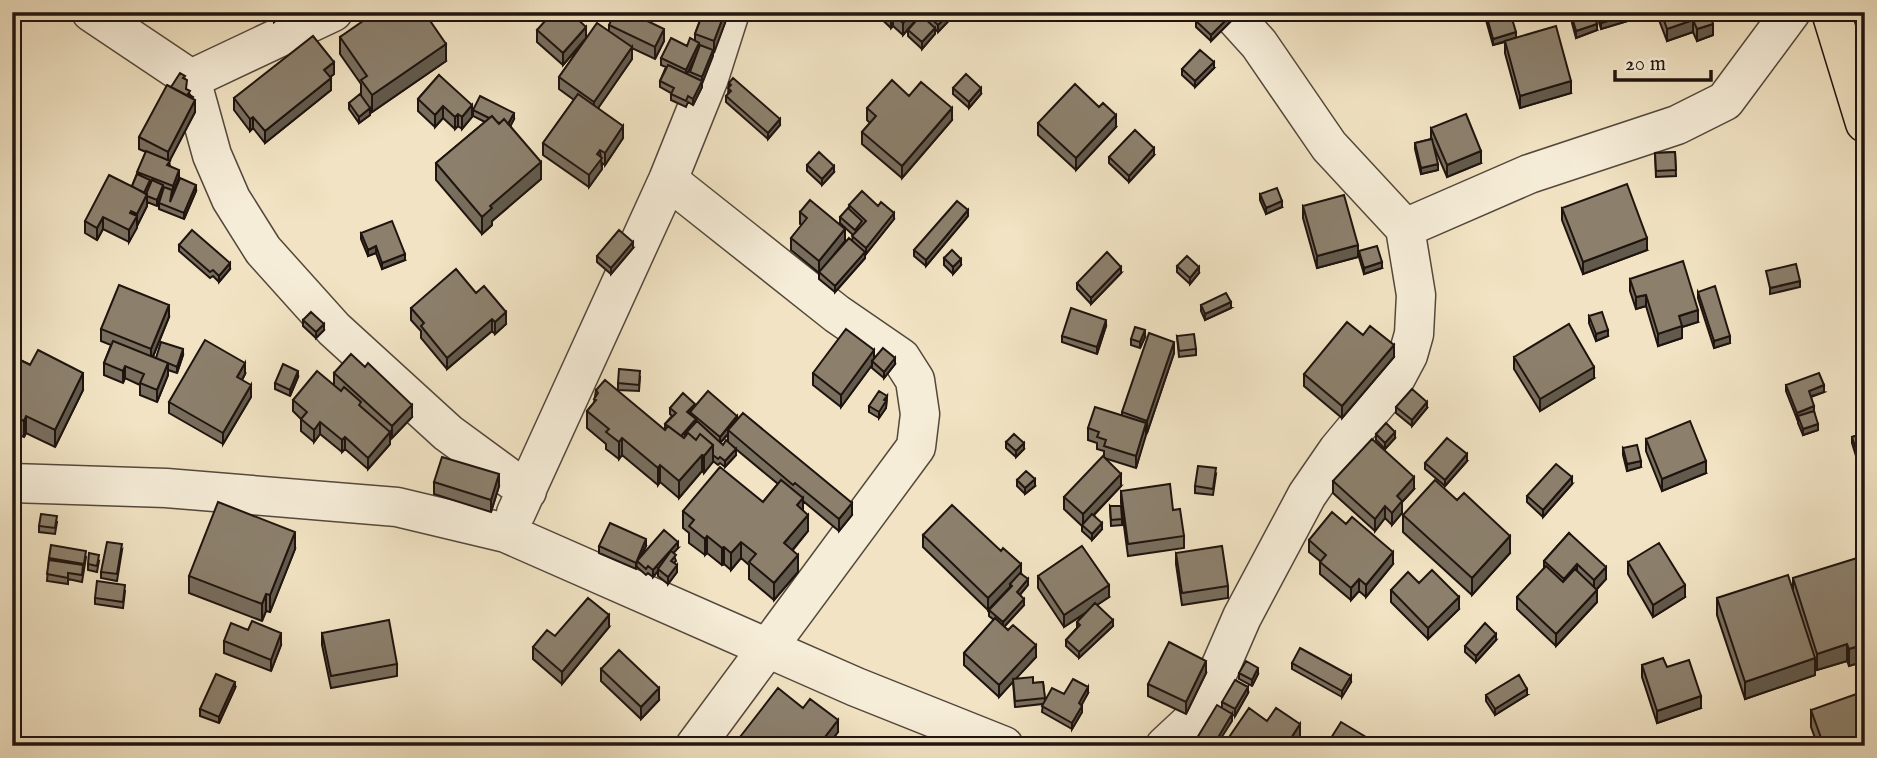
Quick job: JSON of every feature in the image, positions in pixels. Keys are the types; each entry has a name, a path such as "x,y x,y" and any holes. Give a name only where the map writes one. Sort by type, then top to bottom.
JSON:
{"main road":[{"path":"1831,12 1865,123"}],"street":[{"path":"91,12 191,79 212,155 232,199 263,250 334,329 448,433 527,491"},
{"path":"191,79 333,12"},
{"path":"506,533 668,180 709,78 730,12"},
{"path":"1164,746 1194,719 1212,686 1242,617 1307,495 1338,450 1392,385 1408,355 1414,334 1416,295 1405,229 1329,146 1259,44 1230,12"},
{"path":"1405,229 1529,174 1677,125 1725,101 1791,12"},
{"path":"668,180 837,314 901,358 915,380 920,414 916,447 695,746"},
{"path":"12,483 166,488 397,507 506,533 856,687 1004,746"}],"building":[{"path":"376,12 384,12 386,16 391,12 424,12 446,44 372,95 361,80 367,76 340,37"},
{"path":"553,12 570,12 586,27 563,53 537,30"},
{"path":"615,12 642,12 639,17 664,29 655,47 609,25"},
{"path":"702,12 725,12 714,41 695,34"},
{"path":"887,12 912,12 903,23"},
{"path":"926,12 951,12 938,25"},
{"path":"1204,12 1232,14 1211,35 1196,21"},
{"path":"1510,12 1516,32 1493,39 1486,14"},
{"path":"1593,12 1597,24 1576,31 1572,17"},
{"path":"1597,12 1631,12 1631,14 1601,23"},
{"path":"1661,12 1710,12 1713,24 1697,29 1693,20 1667,29"},
{"path":"921,15 935,28 922,42 908,30"},
{"path":"597,23 632,47 594,102 559,77"},
{"path":"1556,26 1571,81 1520,96 1505,41"},
{"path":"313,36 334,62 324,70 331,78 265,131 253,117 250,119 234,98"},
{"path":"671,38 687,46 690,38 699,43 686,70 661,58"},
{"path":"700,45 713,50 702,77 690,72"},
{"path":"1200,50 1214,62 1195,81 1182,69"},
{"path":"668,65 702,81 693,99 688,96 686,101 671,94 674,88 660,81"},
{"path":"180,73 187,80 186,89 190,91 188,94 192,98 171,87"},
{"path":"966,74 981,88 969,102 953,88"},
{"path":"439,75 472,105 462,117 458,114 455,117 443,106 435,115 418,99"},
{"path":"733,78 780,119 768,133 726,96 731,91 728,88"},
{"path":"892,80 909,96 921,82 952,108 902,166 862,132 876,116 867,108"},
{"path":"1075,84 1099,107 1103,103 1116,115 1076,158 1038,123"},
{"path":"167,85 195,100 168,152 139,137"},
{"path":"360,94 370,108 359,117 349,103"},
{"path":"578,94 623,126 605,153 600,150 597,154 602,158 589,175 543,143"},
{"path":"480,96 514,113 508,124 504,119 500,123 492,116 489,118 473,110"},
{"path":"1466,114 1481,151 1447,165 1431,128"},
{"path":"492,116 499,124 504,119 541,162 490,206 492,208 482,217 436,163"},
{"path":"1135,130 1154,148 1129,176 1109,157"},
{"path":"1432,139 1438,164 1421,168 1415,143"},
{"path":"146,151 170,161 167,165 179,170 173,186 137,172"},
{"path":"819,152 834,166 822,179 807,165"},
{"path":"1675,152 1676,170 1656,171 1655,153"},
{"path":"137,174 150,180 144,193 132,186"},
{"path":"109,175 147,194 137,214 131,211 130,213 137,216 129,230 103,217 97,228 85,221"},
{"path":"180,178 196,185 184,213 159,203 164,187 172,190 170,202"},
{"path":"152,180 163,185 157,200 146,194"},
{"path":"1627,184 1647,238 1583,262 1562,208"},
{"path":"1277,188 1282,201 1266,208 1260,194"},
{"path":"862,191 878,206 881,202 894,213 866,248 852,236 866,221 849,205"},
{"path":"1344,195 1358,245 1317,256 1303,206"},
{"path":"810,200 845,229 819,261 791,238 807,218 800,212"},
{"path":"957,201 968,210 926,260 914,250"},
{"path":"848,208 862,221 855,230 840,217"},
{"path":"392,221 405,254 382,263 376,246 368,250 361,233"},
{"path":"192,230 230,263 219,276 213,270 210,272 179,245"},
{"path":"619,230 633,242 611,268 597,256"},
{"path":"849,238 865,252 835,286 819,272"},
{"path":"1377,246 1382,262 1364,268 1359,251"},
{"path":"952,250 961,259 953,267 944,258"},
{"path":"1107,252 1121,267 1091,298 1077,283"},
{"path":"1187,256 1199,267 1190,278 1177,266"},
{"path":"1683,261 1698,310 1679,316 1682,326 1658,334 1646,295 1636,297 1630,279"},
{"path":"1796,264 1800,281 1770,288 1766,271"},
{"path":"456,269 476,293 484,286 506,312 495,322 492,319 447,358 421,326 424,323 411,308"},
{"path":"119,285 169,305 151,349 101,329"},
{"path":"1715,286 1730,336 1714,341 1698,292"},
{"path":"1226,293 1231,302 1205,314 1201,305"},
{"path":"1071,308 1106,320 1097,347 1062,336"},
{"path":"311,312 324,324 316,332 303,320"},
{"path":"1602,312 1608,330 1596,334 1589,316"},
{"path":"1347,322 1363,335 1370,326 1394,345 1342,406 1304,374"},
{"path":"1569,324 1594,367 1540,399 1514,357"},
{"path":"1135,327 1145,330 1140,342 1131,339"},
{"path":"846,329 874,350 841,395 813,373"},
{"path":"1149,333 1174,342 1147,421 1122,412"},
{"path":"1194,334 1196,349 1179,351 1177,336"},
{"path":"205,340 245,363 237,377 251,385 223,433 169,402"},
{"path":"113,341 168,363 157,390 140,383 144,374 125,366 123,371 104,363"},
{"path":"161,342 183,349 177,367 156,358"},
{"path":"883,348 895,358 884,372 872,361"},
{"path":"38,350 83,373 55,430 26,416 24,421 12,415 12,356 30,365"},
{"path":"351,354 365,367 368,363 412,405 392,426 334,373"},
{"path":"283,364 298,371 290,390 275,383"},
{"path":"619,369 640,371 639,385 618,383"},
{"path":"317,371 341,391 344,387 361,402 359,405 390,432 368,458 345,437 342,440 320,422 314,430 301,419 307,412 293,400"},
{"path":"1819,373 1824,385 1809,391 1814,406 1797,413 1786,385"},
{"path":"605,380 665,430 668,426 684,438 688,433 696,440 700,434 713,445 679,481 660,465 658,468 622,438 619,442 606,432 609,429 587,411 596,400 596,390"},
{"path":"1412,389 1427,402 1412,420 1396,407"},
{"path":"708,391 737,416 720,437 690,412"},
{"path":"879,391 887,396 879,412 869,406"},
{"path":"683,393 695,404 687,412 696,419 681,436 665,424 676,413 670,408"},
{"path":"1095,407 1146,423 1136,456 1104,446 1106,440 1097,437 1099,432 1088,428"},
{"path":"1814,411 1818,424 1803,429 1798,416"},
{"path":"743,413 852,503 839,519 795,483 793,485 728,430"},
{"path":"697,421 723,445 726,440 736,449 725,461 713,455 713,445 700,434 696,440 688,433 685,434"},
{"path":"1690,421 1706,461 1662,479 1646,439"},
{"path":"1386,423 1395,432 1385,443 1376,434"},
{"path":"1865,433 1865,451 1857,453 1852,437"},
{"path":"1014,434 1024,443 1016,451 1006,442"},
{"path":"1447,438 1467,454 1445,480 1425,463"},
{"path":"1372,439 1414,477 1397,496 1402,501 1392,513 1385,506 1375,519 1333,481"},
{"path":"1637,445 1641,461 1627,464 1623,448"},
{"path":"1103,456 1121,474 1083,514 1064,497"},
{"path":"442,457 499,474 491,500 434,482"},
{"path":"1556,464 1572,477 1543,510 1527,496"},
{"path":"1198,466 1216,468 1213,489 1195,486"},
{"path":"720,467 763,502 781,480 803,498 797,505 808,515 784,543 798,555 774,583 749,562 756,554 741,542 731,553 707,536 705,539 689,526 694,520 683,511"},
{"path":"1026,471 1035,479 1025,488 1017,480"},
{"path":"1435,480 1457,500 1464,493 1510,536 1472,578 1403,515"},
{"path":"1170,484 1173,510 1180,509 1184,536 1128,544 1121,491"},
{"path":"218,502 295,532 270,595 266,594 262,604 189,576"},
{"path":"952,505 1001,551 1003,548 1021,564 988,598 923,535"},
{"path":"1110,506 1121,506 1122,519 1111,520"},
{"path":"1332,512 1346,524 1352,517 1393,552 1366,585 1359,579 1351,588 1320,562 1326,555 1309,540"},
{"path":"41,514 57,516 55,528 39,526"},
{"path":"1092,514 1102,523 1092,534 1082,525"},
{"path":"610,523 646,539 636,563 599,546"},
{"path":"664,530 678,542 653,570 648,566 646,569 637,561"},
{"path":"1569,533 1606,567 1594,580 1577,564 1564,579 1544,561"},
{"path":"107,542 122,544 117,574 101,572"},
{"path":"1659,543 1685,585 1653,605 1628,562"},
{"path":"51,545 86,551 84,564 49,558"},
{"path":"1082,546 1109,585 1064,615 1038,576"},
{"path":"1222,546 1228,586 1182,593 1176,553"},
{"path":"671,551 676,555 671,561 677,565 668,577 658,569"},
{"path":"89,553 99,555 97,566 88,564"},
{"path":"1857,558 1865,581 1865,644 1849,649 1847,644 1817,654 1793,578"},
{"path":"49,560 83,565 82,575 68,573 68,578 47,574"},
{"path":"1546,566 1563,582 1575,569 1597,590 1556,634 1517,597"},
{"path":"1432,570 1459,597 1428,628 1391,590 1408,572 1419,583"},
{"path":"1020,573 1028,579 1017,592 1024,599 1003,622 989,610 1012,586 1010,584"},
{"path":"1788,575 1815,658 1745,682 1717,598"},
{"path":"97,581 125,585 123,602 95,598"},
{"path":"588,598 609,615 562,672 533,647 547,630 555,636"},
{"path":"1095,603 1113,620 1079,652 1066,640 1080,625 1077,622"},
{"path":"995,618 1008,630 1013,625 1036,645 999,685 964,653"},
{"path":"389,620 397,664 331,676 322,633"},
{"path":"252,621 281,633 271,660 224,641 231,623 248,630"},
{"path":"1485,623 1496,634 1476,656 1465,646"},
{"path":"1169,642 1206,661 1186,702 1148,684"},
{"path":"1300,648 1351,676 1342,691 1292,663"},
{"path":"619,650 659,688 641,707 601,669"},
{"path":"1663,658 1667,667 1689,660 1701,696 1657,711 1642,665"},
{"path":"1246,661 1258,668 1252,680 1239,673"},
{"path":"216,674 235,682 219,717 200,709"},
{"path":"1519,675 1527,689 1495,709 1486,695"},
{"path":"1033,677 1033,683 1043,682 1045,698 1015,701 1013,679"},
{"path":"1073,679 1088,687 1079,703 1082,706 1072,723 1042,706 1052,688 1064,694"},
{"path":"1235,680 1248,687 1235,709 1222,702"},
{"path":"778,688 803,708 810,699 838,720 818,746 751,746 740,737"},
{"path":"1865,691 1865,746 1824,746 1811,710"},
{"path":"1217,705 1232,714 1213,746 1199,746 1194,743"},
{"path":"1249,708 1267,721 1276,708 1300,724 1286,746 1223,746"},
{"path":"1341,722 1381,746 1326,746"}]}
